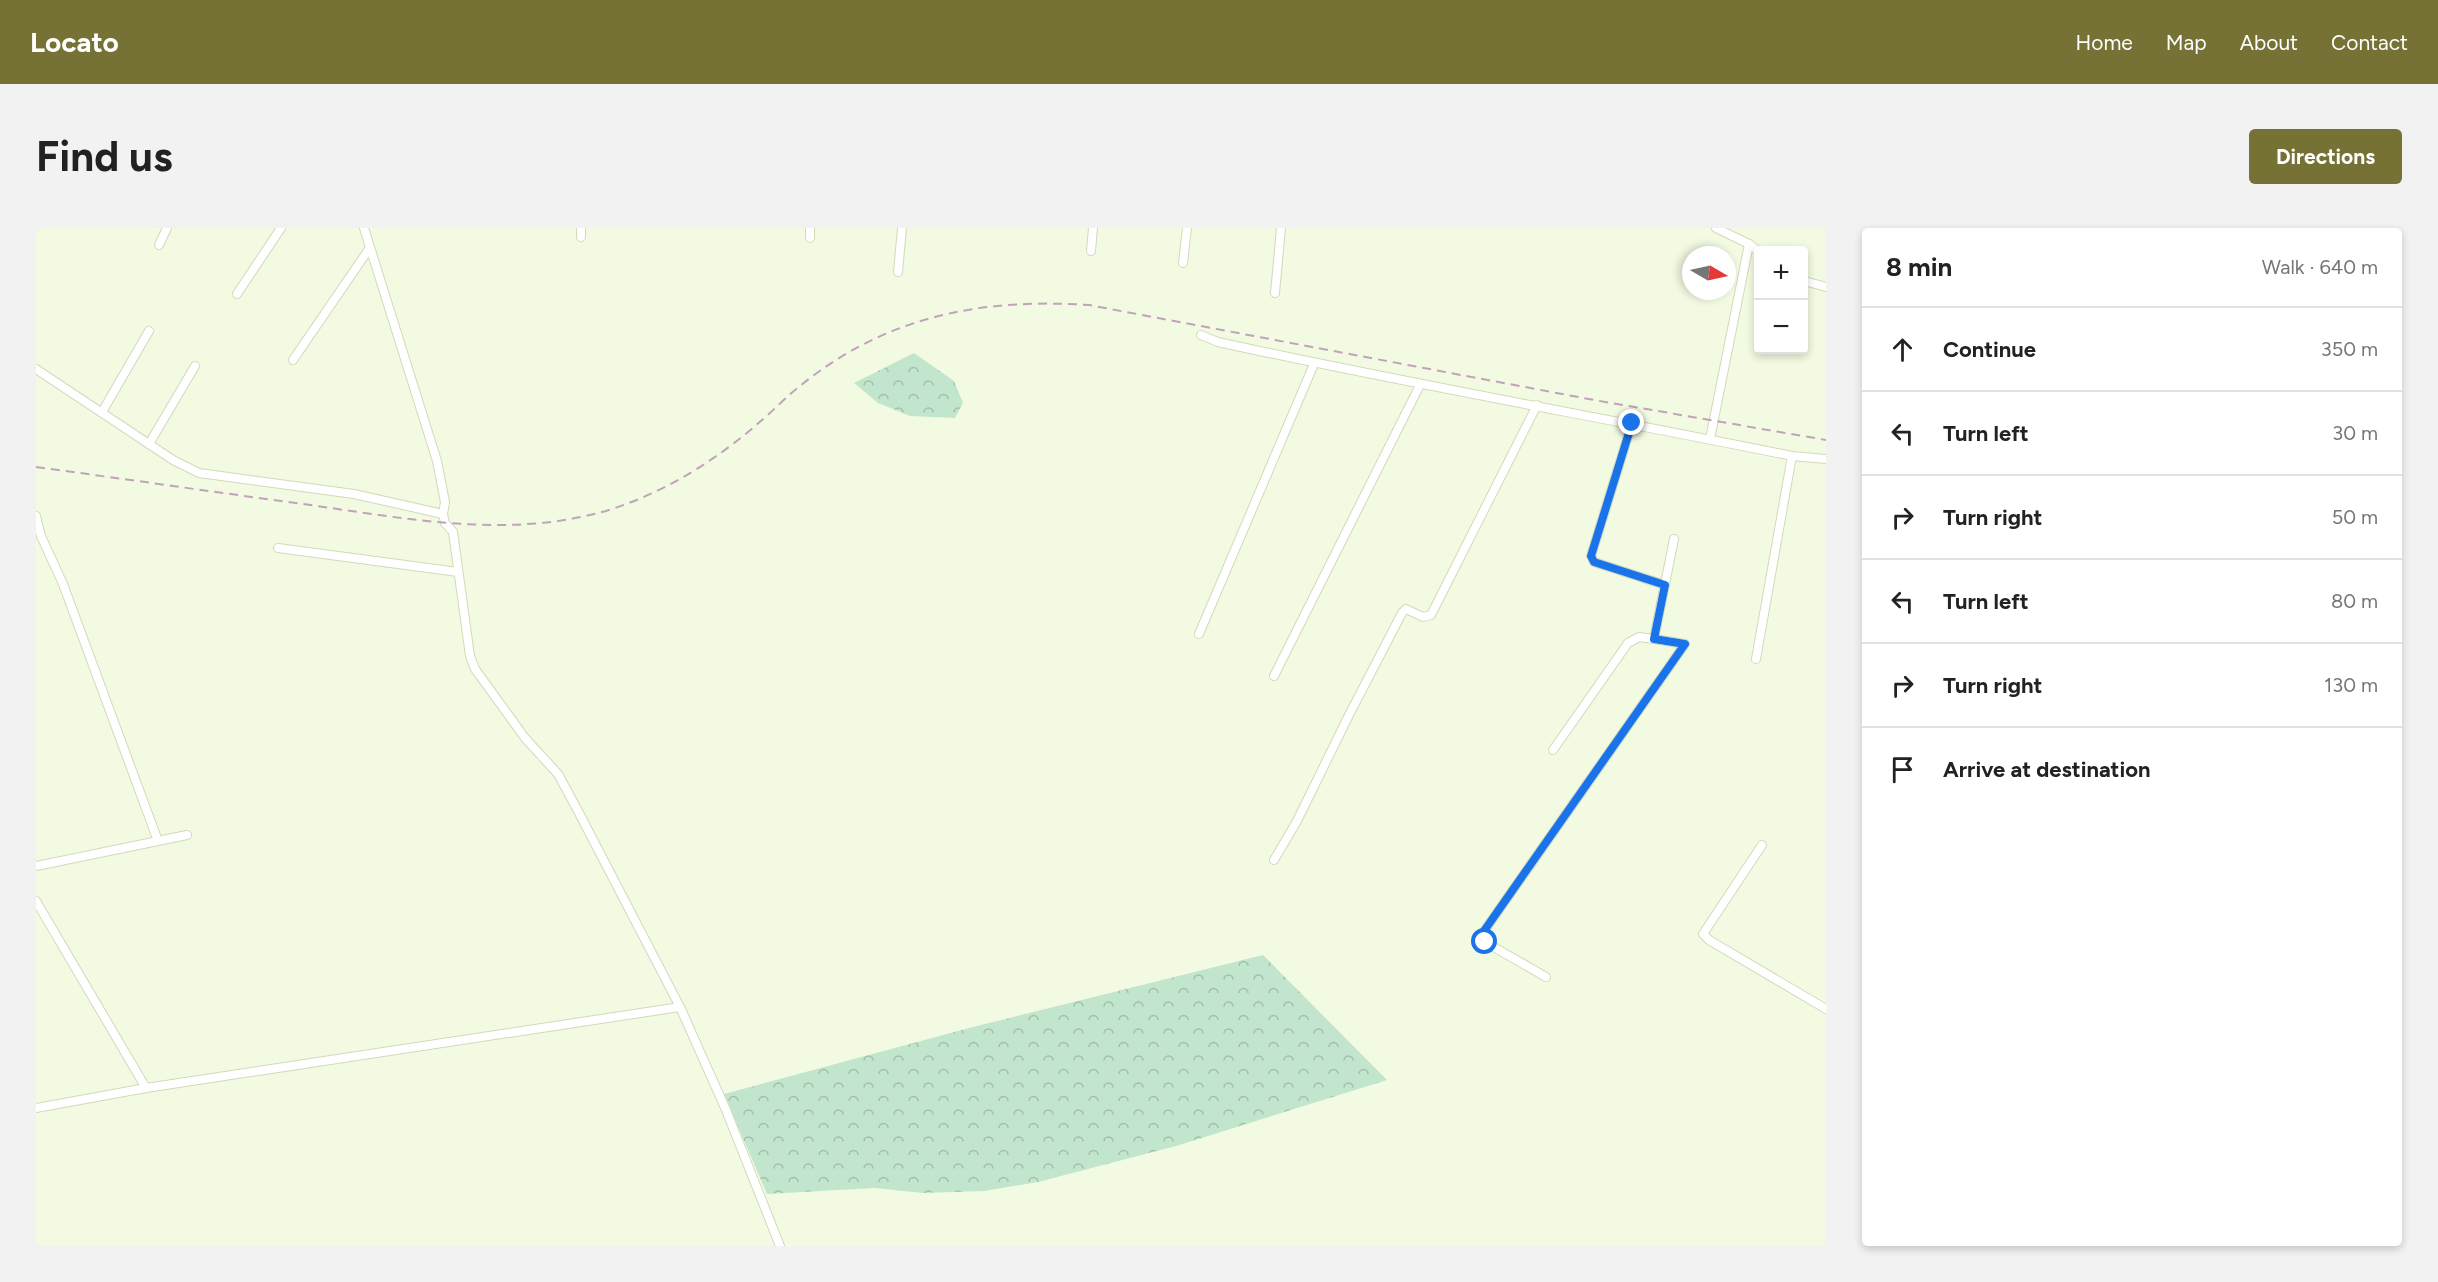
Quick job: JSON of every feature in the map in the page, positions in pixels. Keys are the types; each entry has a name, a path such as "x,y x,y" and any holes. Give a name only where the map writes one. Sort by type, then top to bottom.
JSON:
{"street":[{"path":"159,245 167,228"},
{"path":"237,294 281,228"},
{"path":"364,228 437,461 445,502 443,514 445,523 453,532 470,656 475,669 520,730 558,774 680,1007 726,1110 780,1246"},
{"path":"810,228 810,238"},
{"path":"898,272 902,228"},
{"path":"1091,250 1093,228"},
{"path":"1182,263 1187,228"},
{"path":"1275,293 1281,228"},
{"path":"1716,228 1754,248"},
{"path":"1710,440 1749,244"},
{"path":"293,360 369,249"},
{"path":"1808,282 1826,287"},
{"path":"102,412 149,331"},
{"path":"1201,334 1218,342 1420,386 1537,405 1792,456 1826,459"},
{"path":"1199,634 1314,364"},
{"path":"149,444 195,366"},
{"path":"36,369 173,460 199,472 354,494 443,514"},
{"path":"1274,676 1420,386"},
{"path":"1274,860 1297,821 1402,613 1406,609 1423,617 1431,615 1537,405"},
{"path":"1632,423 1591,556 1594,562 1665,585"},
{"path":"1756,659 1792,456"},
{"path":"36,516 41,536 63,584 158,841"},
{"path":"1654,639 1674,539"},
{"path":"278,548 458,572"},
{"path":"1546,977 1485,942 1482,934 1685,644 1638,637 1628,643 1553,750"},
{"path":"36,866 187,835"},
{"path":"1762,845 1703,934 1709,940 1826,1009"},
{"path":"36,901 146,1088"},
{"path":"36,1108 146,1088 680,1007"}],"green space":[{"path":"914,353 954,381 963,403 955,418 910,416 878,403 854,383"},
{"path":"1263,955 1387,1080 1176,1146 1038,1182 984,1191 923,1193 875,1188 767,1194 724,1094 969,1028"}],"railway":[{"path":"36,467 456,524 533,524 571,519 630,503 690,473 728,448 800,386 833,362 866,343 901,328 973,309 1049,304 1089,305 1594,400 1826,440"}],"route":[{"path":"1485,942 1482,938 1484,931 1685,644 1654,639 1665,585 1594,562 1591,556 1632,423"}]}
